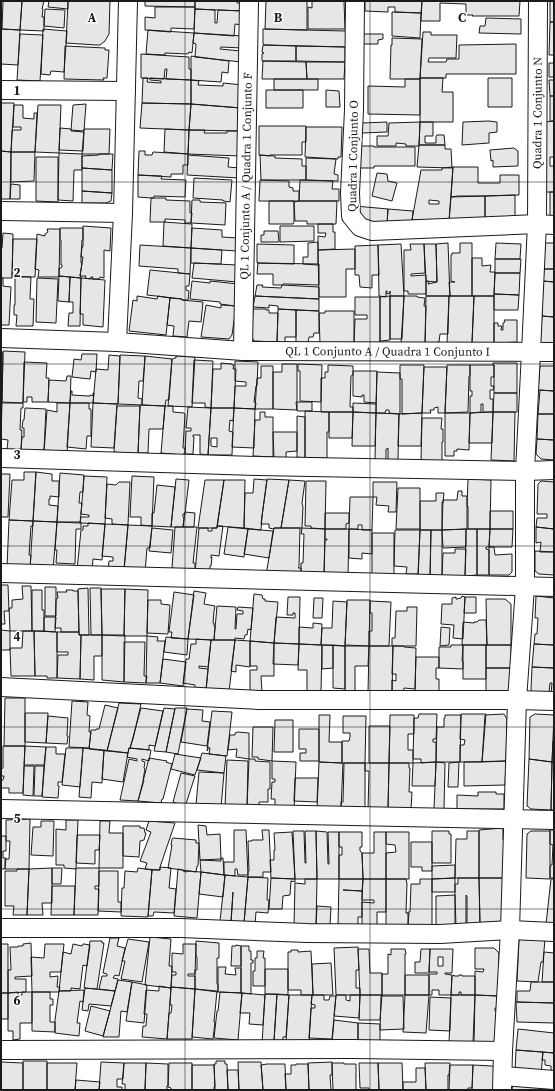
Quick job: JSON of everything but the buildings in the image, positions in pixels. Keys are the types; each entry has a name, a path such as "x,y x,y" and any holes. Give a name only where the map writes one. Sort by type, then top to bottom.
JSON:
{"street":[{"path":"117,342 123,213 128,1"},
{"name":"QL 1 Conjunto A / Quadra 1 Conjunto F","path":"243,351 249,1"},
{"name":"Quadra 1 Conjunto O","path":"355,1 354,110 350,193 351,216 360,227 372,231 545,225"},
{"name":"Quadra 1 Conjunto N","path":"502,1083 510,930 517,700 525,587 525,471 532,352 545,225 538,1"},
{"path":"1,90 126,91"},
{"path":"1,211 123,213"},
{"name":"QL 1 Conjunto A / Quadra 1 Conjunto I","path":"1,338 117,342 243,351 554,352"},
{"path":"1,458 266,466 525,471 554,470"},
{"path":"1,573 554,587"},
{"path":"1,688 259,700 554,701"},
{"path":"1,809 554,820"},
{"path":"1,928 180,928 307,933 440,934 510,930 554,932"},
{"path":"1,1050 352,1049 503,1051"},
{"path":"502,1083 554,1080"}]}
